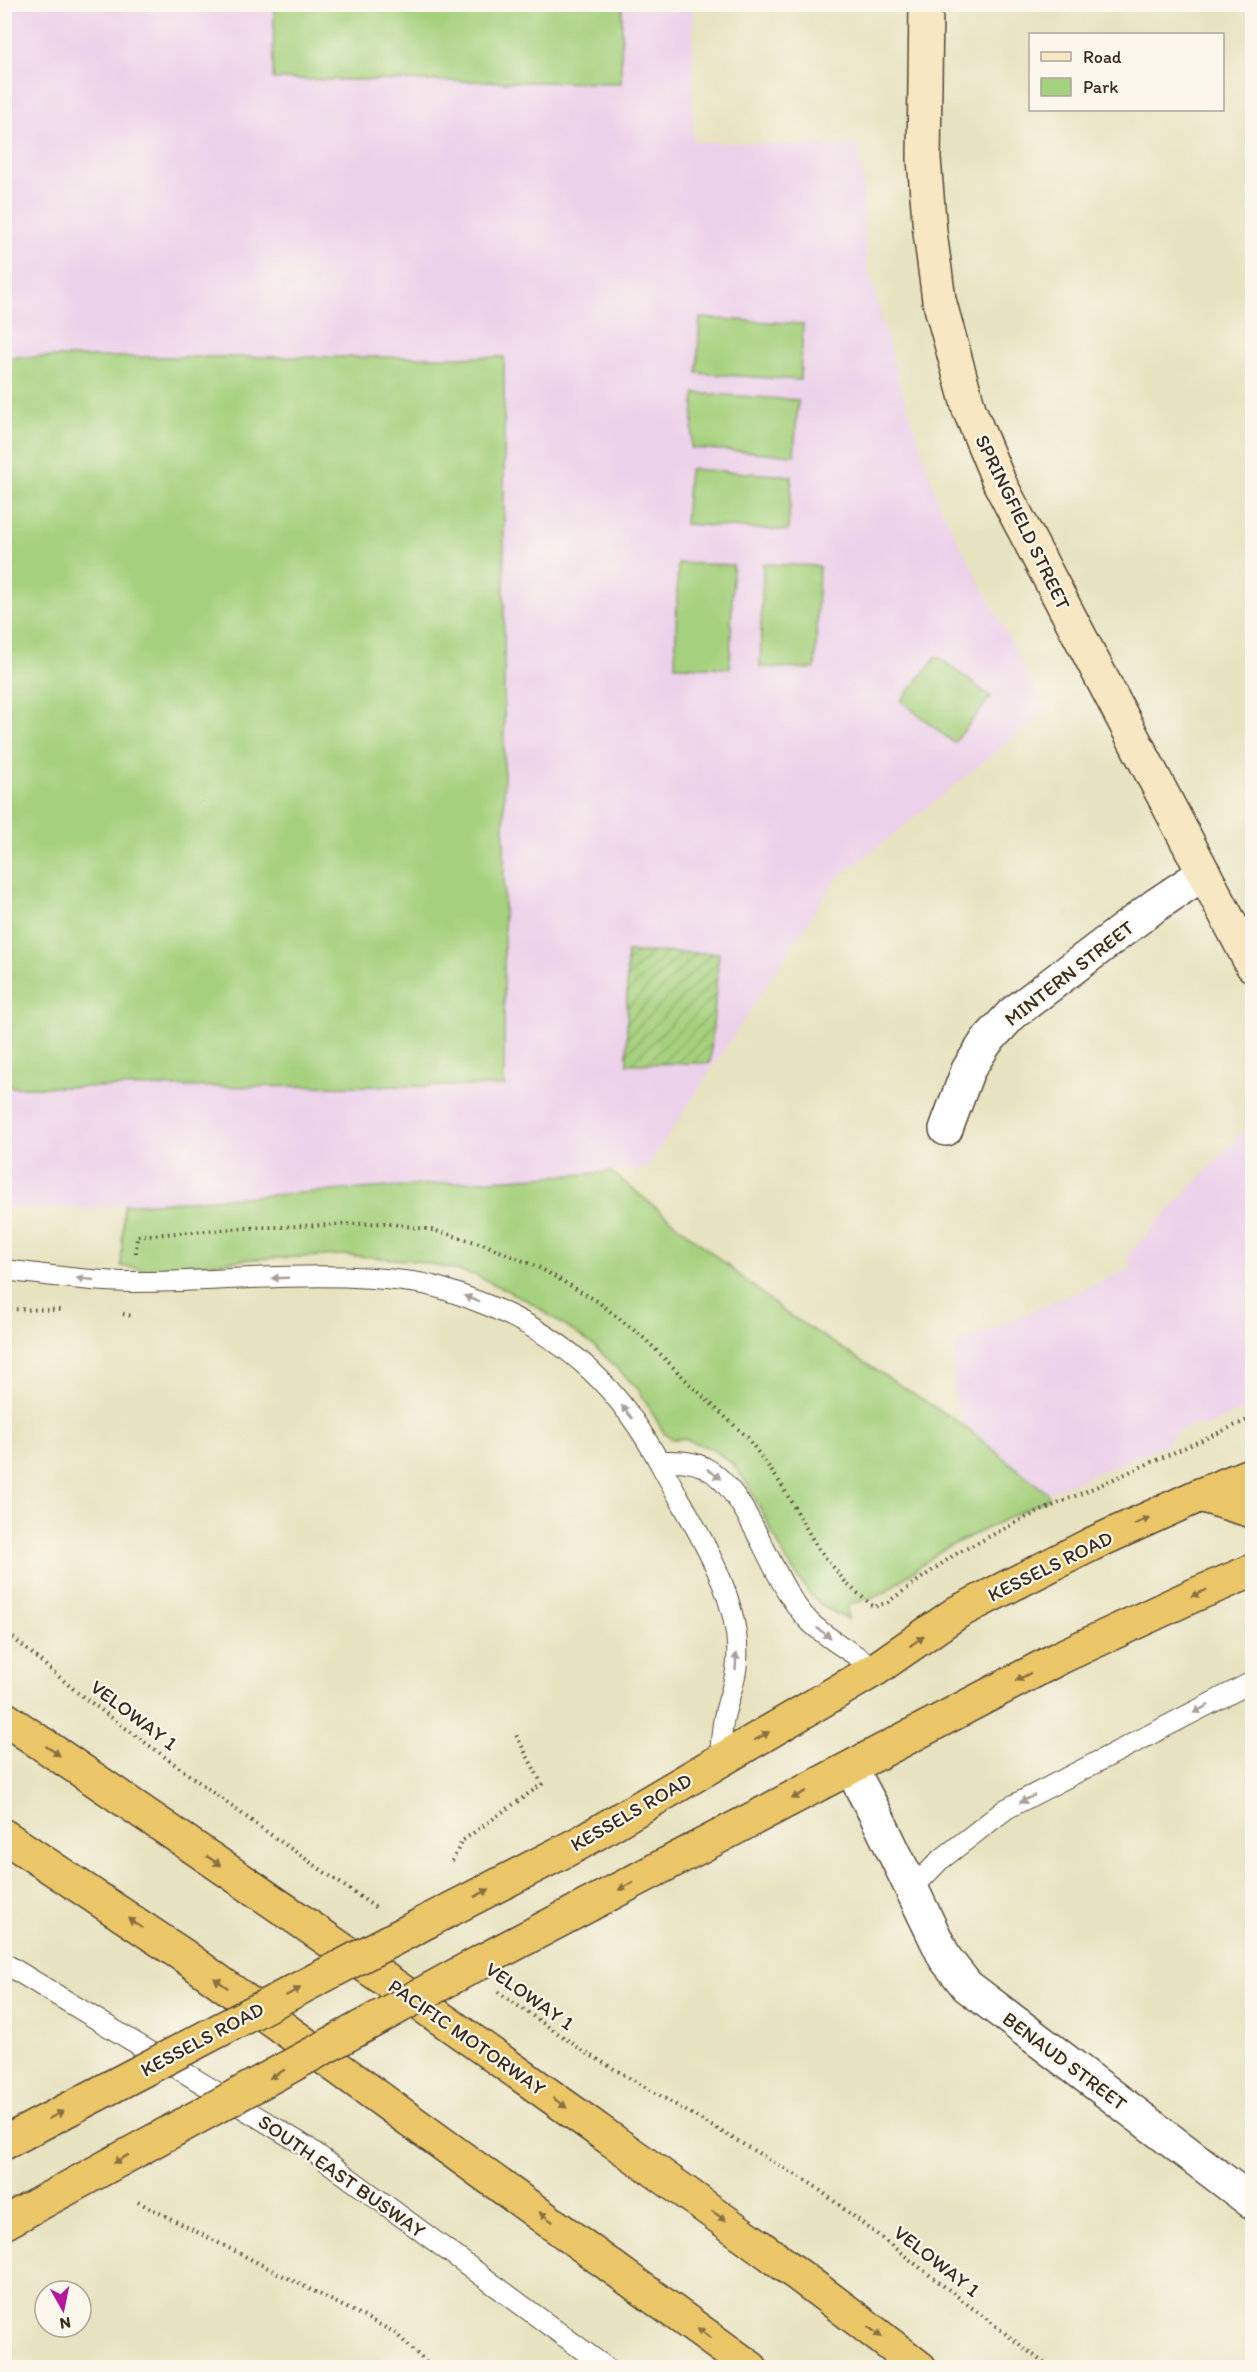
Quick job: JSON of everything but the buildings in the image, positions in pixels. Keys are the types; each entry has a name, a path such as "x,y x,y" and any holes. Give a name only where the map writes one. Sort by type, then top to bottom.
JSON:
{"highway":[{"name":"KESSELS ROAD","path":"4,2143 578,1844 876,1669 958,1612 1092,1544 1252,1474"},
{"path":"1200,1495 1252,1511"},
{"path":"4,2223 484,1960 1061,1657 1192,1596 1252,1571"},
{"name":"PACIFIC MOTORWAY","path":"4,1718 281,1906 496,2056 824,2292 920,2367"},
{"path":"4,1836 184,1956 751,2367"}],"street":[{"name":"SPRINGFIELD STREET","path":"926,4 924,152 930,232 939,300 969,409 1000,484 1204,873 1249,951"},
{"name":"MINTERN STREET","path":"946,1129 968,1070 986,1042 1012,1014 1156,905 1204,873"},
{"name":"BENAUD STREET","path":"851,1768 945,1958 967,1986 1252,2202"}],"lane":[{"path":"4,1270 124,1282 328,1276 415,1282 464,1296 514,1317 557,1341 595,1372 634,1419 659,1461 718,1573 731,1607 736,1635 737,1661 724,1714 720,1760"},
{"path":"659,1461 684,1460 703,1467 719,1477 736,1497 783,1585 808,1621 876,1669"},
{"path":"911,1890 939,1861 1006,1809 1252,1682"},
{"name":"SOUTH EAST BUSWAY","path":"4,1963 307,2147 607,2367"}],"path":[{"path":"135,1257 137,1236 247,1228 384,1223 433,1230 483,1244 540,1268 597,1301 645,1339 747,1437 781,1484 817,1547 847,1584 874,1607 888,1602 954,1555 1023,1520 1252,1418"},
{"name":"VELOWAY 1","path":"4,1630 78,1693 264,1830 380,1911"},
{"path":"452,1861 462,1841 542,1784 516,1735"},
{"name":"VELOWAY 1","path":"497,1992 585,2052 813,2185 1050,2367"},
{"path":"138,2202 394,2332 432,2367"}],"shaded area":[{"path":"5,5 693,5 693,142 860,146 867,265 899,381 939,504 1047,711 834,882 646,1169 78,1209 5,1208"},
{"path":"1252,1122 1252,1406 1206,1427 1195,1424 1177,1432 1165,1445 1047,1493 963,1425 953,1388 954,1345 1132,1268 1127,1255"}],"green space":[{"path":"274,5 622,5 621,83 273,79"},
{"path":"700,318 803,324 800,380 697,373"},
{"path":"4,357 504,357 504,1086 5,1087"},
{"path":"695,393 798,400 794,455 691,448"},
{"path":"689,469 792,476 788,531 685,524"},
{"path":"678,563 733,565 730,668 675,666"},
{"path":"763,564 819,566 815,669 760,667"},
{"path":"937,656 991,697 954,743 901,701"},
{"path":"627,952 719,953 710,1063 627,1064"},
{"path":"612,1172 786,1313 963,1425 1047,1493 1049,1498 942,1550 883,1594 848,1605 848,1619 825,1608 809,1594 787,1561 748,1485 733,1464 710,1448 683,1439 672,1439 664,1433 638,1389 593,1345 528,1301 475,1275 416,1261 345,1255 253,1259 148,1270 121,1266 124,1205"}]}
